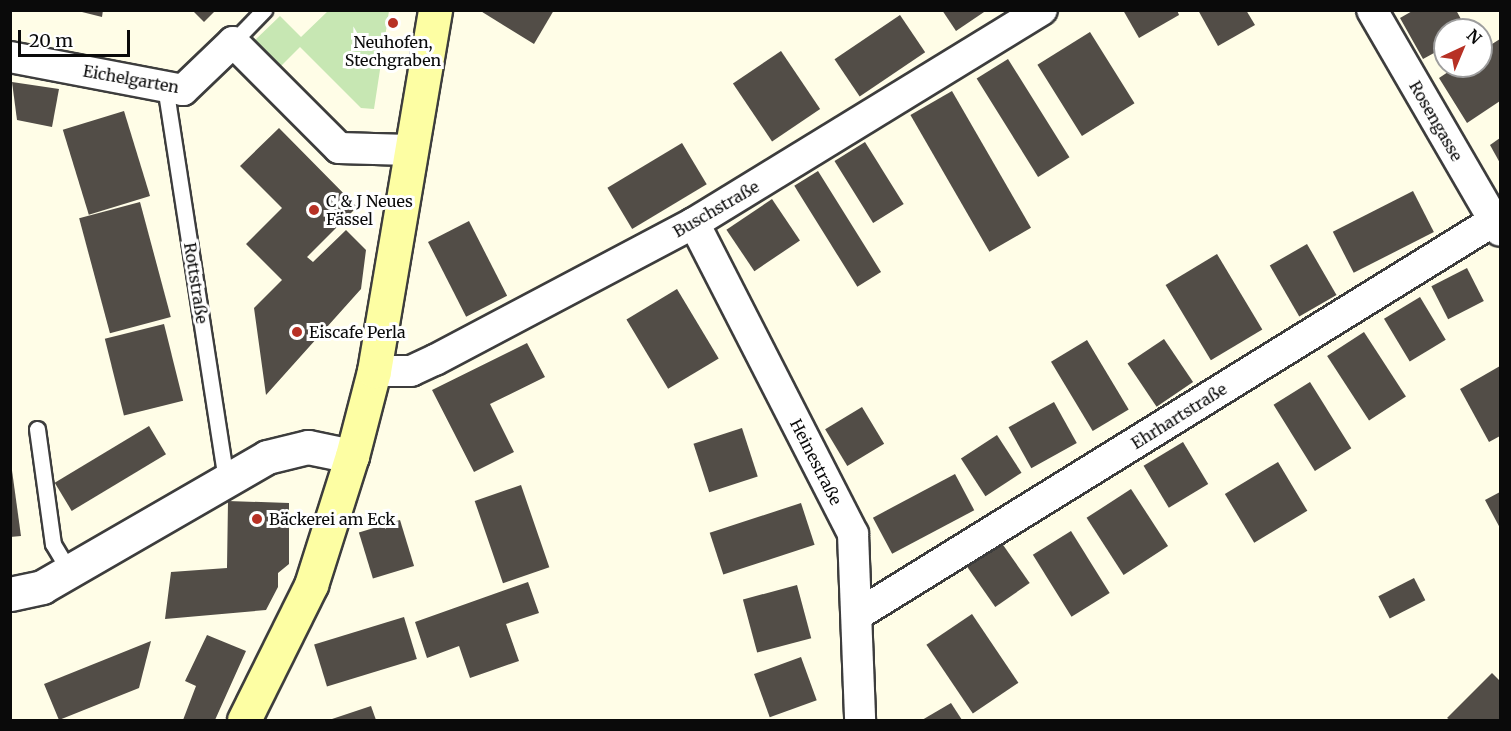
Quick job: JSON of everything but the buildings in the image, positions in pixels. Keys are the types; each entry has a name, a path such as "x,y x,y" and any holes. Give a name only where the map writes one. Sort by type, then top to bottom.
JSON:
{"main road":[{"path":"244,720 311,585 352,456 374,370 409,150 435,10"}],"street":[{"name":"Buschstraße","path":"374,370 411,370 435,360 694,224 1042,10"},
{"name":"Rosengasse","path":"1372,10 1498,223"},
{"name":"Eichelgarten","path":"10,57 183,90 233,42"},
{"path":"233,42 339,148 409,150"},
{"name":"Ehrhartstraße","path":"857,615 1498,223"},
{"name":"Heinestraße","path":"694,224 853,534 860,720"},
{"path":"10,594 42,587 267,457 308,447 352,456"}],"lane":[{"path":"233,42 264,10"},
{"name":"Rottstraße","path":"165,86 226,479"},
{"path":"37,429 53,544 69,571"}],"green space":[{"path":"328,11 389,11 374,109 361,108 300,47 279,68 253,42 280,16 301,37"}],"place":[{"name":"Neuhofen, Stechgraben","path":"393,23"},
{"name":"C & J Neues Fässel","path":"314,210"},
{"name":"Eiscafe Perla","path":"297,332"},
{"name":"Bäckerei am Eck","path":"257,519"}]}
